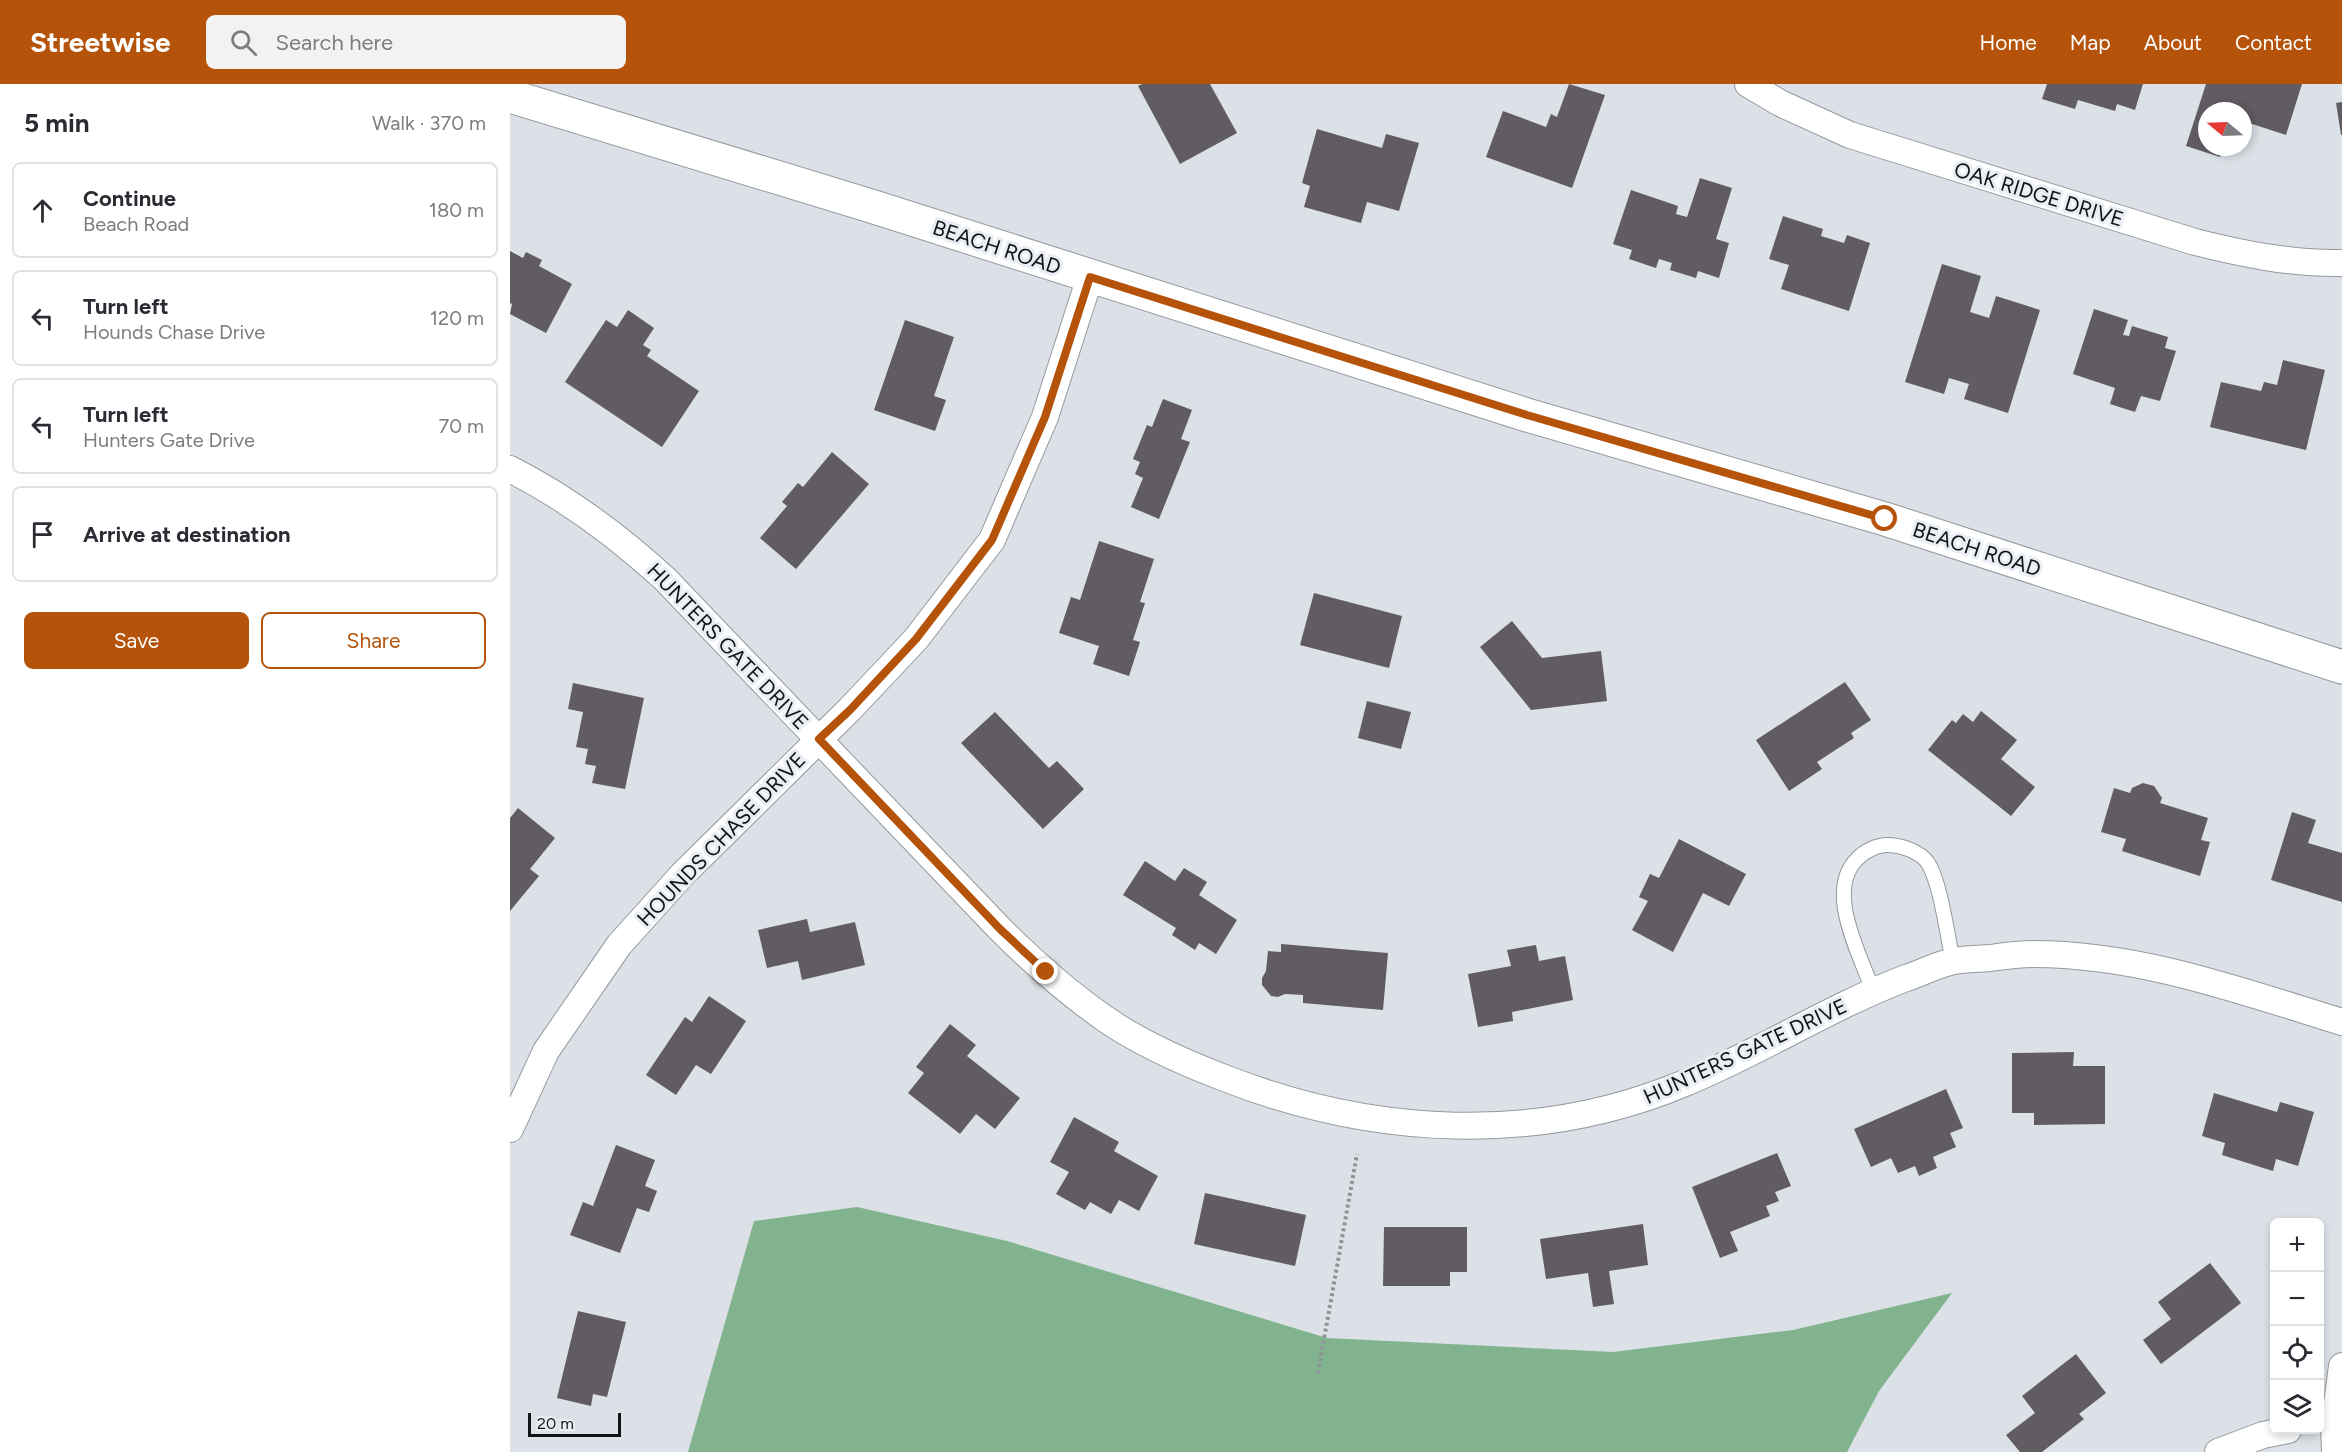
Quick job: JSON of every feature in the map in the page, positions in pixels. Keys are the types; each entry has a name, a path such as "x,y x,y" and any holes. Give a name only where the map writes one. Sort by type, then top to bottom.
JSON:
{"street":[{"name":"OAK RIDGE DRIVE","path":"1748,84 1780,103 1850,135 2195,242 2282,259 2342,263"},
{"name":"BEACH ROAD","path":"510,96 871,206 1527,415 1885,519 2342,667"},
{"name":"HOUNDS CHASE DRIVE","path":"510,1129 546,1052 619,945 682,875 850,710 916,639 992,540 1045,417 1090,277"},
{"name":"HUNTERS GATE DRIVE","path":"510,469 592,519 634,550 665,579 1011,940 1046,972 1105,1019 1146,1042 1198,1068 1299,1104 1354,1116 1408,1124 1516,1125 1569,1118 1628,1104 1684,1083 1873,991 1953,961 2032,954 2115,960 2197,977 2342,1022"},
{"path":"2335,1452 2327,1426 2342,1366"},
{"path":"2217,1452 2271,1434"}],"lane":[{"path":"1873,991 1845,913 1842,896 1844,880 1850,867 1867,851 1884,844 1900,846 1915,852 1927,862 1936,884 1953,961"}],"path":[{"path":"1318,1373 1357,1154"}],"green space":[{"path":"857,1207 1007,1241 1327,1338 1613,1352 1793,1330 1952,1293 1879,1391 1847,1452 688,1452 754,1221"}],"building":[{"path":"1142,84 1210,84 1237,133 1180,164 1138,86"},
{"path":"1569,84 1605,95 1572,188 1486,157 1503,111 1546,127 1551,114 1557,117"},
{"path":"2047,84 2143,84 2135,110 2117,104 2115,111 2078,100 2075,109 2042,99"},
{"path":"2206,84 2302,84 2286,135 2252,124 2252,102 2200,102"},
{"path":"2342,102 2342,135 2341,135 2336,103"},
{"path":"2198,109 2198,150 2186,146"},
{"path":"1317,129 1382,148 1386,134 1419,143 1399,211 1367,202 1361,223 1304,207 1310,186 1302,183"},
{"path":"1700,178 1732,188 1716,239 1729,243 1719,278 1698,271 1696,278 1670,270 1672,263 1659,259 1656,268 1629,259 1632,250 1613,244 1631,190 1678,206 1676,214 1687,217"},
{"path":"1783,216 1823,229 1821,236 1844,243 1847,235 1870,243 1849,311 1781,289 1789,265 1769,259"},
{"path":"510,251 523,258 526,252 542,260 539,266 572,284 546,333 510,314 512,304 510,303"},
{"path":"1942,264 1981,276 1970,312 1989,318 1996,296 2040,310 2008,413 1964,399 1969,384 1949,378 1944,394 1905,382"},
{"path":"2094,309 2128,320 2123,335 2129,336 2132,326 2168,337 2165,348 2176,351 2160,401 2141,396 2135,412 2110,404 2115,388 2073,374"},
{"path":"628,310 654,328 643,345 651,350 647,356 699,391 662,447 565,382 606,320 617,327"},
{"path":"905,320 954,337 934,396 946,400 935,431 874,410"},
{"path":"2283,360 2325,370 2306,450 2210,427 2221,382 2261,391 2264,382 2277,385"},
{"path":"1163,399 1192,410 1181,439 1190,442 1159,519 1131,507 1143,478 1135,474 1140,462 1133,459 1147,425 1152,427"},
{"path":"832,452 869,484 796,569 760,538 787,506 782,502 798,483 803,487"},
{"path":"1099,541 1154,559 1140,602 1145,603 1133,640 1140,642 1129,676 1093,664 1099,646 1059,633 1071,597 1080,600"},
{"path":"1314,593 1402,616 1389,668 1300,645"},
{"path":"1512,621 1542,658 1601,651 1607,701 1531,710 1480,647"},
{"path":"1845,682 1871,720 1851,733 1854,738 1817,762 1822,769 1789,791 1756,740"},
{"path":"573,683 644,698 625,789 592,783 596,766 585,764 588,749 576,747 583,712 568,709"},
{"path":"1367,701 1411,712 1401,749 1358,738"},
{"path":"1981,711 2017,740 2001,759 2035,787 2011,816 1928,750 1952,720 1956,723 1963,714 1973,722"},
{"path":"995,712 1049,768 1057,761 1084,789 1043,829 961,743"},
{"path":"2143,783 2154,786 2162,798 2160,803 2208,818 2201,840 2210,842 2200,876 2122,851 2126,839 2101,832 2114,788 2130,793 2132,788"},
{"path":"518,808 555,838 530,869 539,876 510,911 510,818"},
{"path":"2292,812 2316,820 2308,843 2342,853 2342,902 2271,880"},
{"path":"1679,839 1746,874 1729,906 1703,893 1673,952 1632,930 1648,901 1639,897 1650,874 1659,878"},
{"path":"1145,861 1175,881 1184,868 1207,882 1199,895 1237,920 1216,954 1199,943 1195,950 1172,935 1176,928 1123,895"},
{"path":"807,919 810,932 855,922 865,965 802,980 798,961 767,968 758,930"},
{"path":"1281,944 1388,953 1383,1010 1303,1003 1303,995 1271,996 1262,985 1262,978 1266,971 1268,951 1281,952"},
{"path":"1536,945 1539,961 1565,956 1573,1000 1512,1012 1513,1021 1478,1027 1468,974 1511,966 1507,950"},
{"path":"709,996 746,1021 711,1074 696,1065 676,1095 646,1075 685,1017 692,1022"},
{"path":"950,1024 976,1045 967,1056 1020,1098 995,1129 976,1114 960,1134 908,1093 924,1073 916,1067"},
{"path":"2074,1052 2073,1066 2105,1066 2105,1124 2034,1125 2034,1113 2012,1113 2012,1053"},
{"path":"1946,1089 1963,1128 1950,1133 1956,1147 1933,1157 1937,1168 1919,1176 1915,1166 1898,1173 1891,1158 1871,1167 1854,1129"},
{"path":"2214,1093 2277,1112 2280,1102 2314,1112 2298,1166 2276,1159 2273,1171 2222,1155 2225,1143 2202,1136"},
{"path":"1074,1117 1119,1142 1114,1151 1158,1176 1139,1211 1119,1200 1111,1214 1090,1202 1085,1210 1056,1194 1069,1172 1050,1162"},
{"path":"616,1145 655,1160 645,1186 657,1191 649,1212 637,1208 620,1253 570,1235 583,1202 593,1206"},
{"path":"1777,1153 1791,1186 1775,1192 1779,1201 1766,1206 1770,1216 1730,1232 1738,1251 1720,1258 1692,1187"},
{"path":"1205,1193 1306,1215 1295,1266 1194,1244"},
{"path":"1643,1224 1648,1265 1609,1271 1614,1304 1593,1307 1588,1273 1546,1279 1540,1239"},
{"path":"1384,1227 1467,1227 1467,1272 1450,1272 1450,1286 1383,1286"},
{"path":"2210,1263 2241,1303 2161,1364 2143,1340 2171,1319 2158,1302"},
{"path":"578,1311 626,1322 607,1397 593,1394 591,1406 557,1398"},
{"path":"2076,1354 2106,1393 2079,1414 2084,1419 2042,1452 2020,1452 2006,1435 2035,1413 2022,1396"}],"route":[{"path":"1046,972 1000,929 819,739 850,710 916,639 992,540 1045,417 1090,277 1527,415 1885,519"}]}
